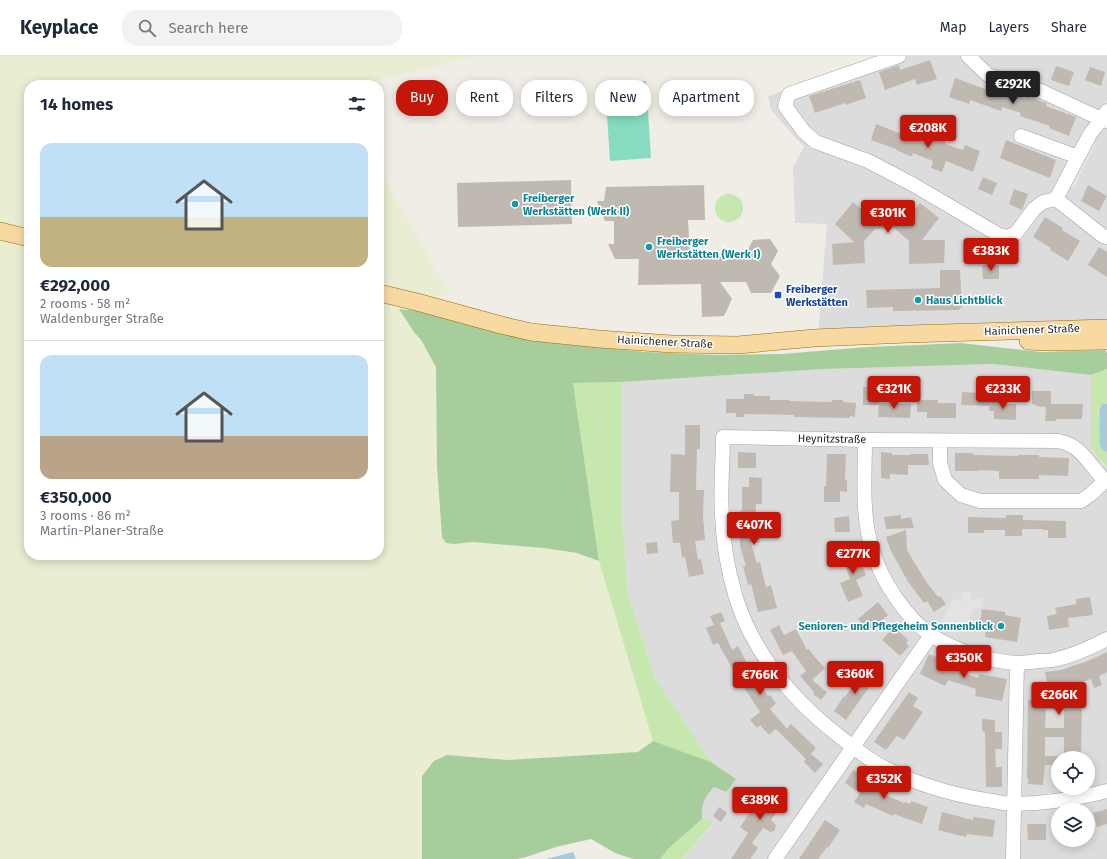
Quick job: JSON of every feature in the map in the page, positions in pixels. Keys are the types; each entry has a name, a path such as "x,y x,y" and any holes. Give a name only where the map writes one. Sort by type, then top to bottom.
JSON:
{"main road":[{"path":"0,231 24,237"},
{"name":"Hainichener Straße","path":"384,294 531,332 599,339 672,344 738,345 814,338 1107,328"},
{"name":"Hainichener Straße","path":"957,333 1044,342 1107,340"}],"street":[{"path":"899,56 789,94 785,106 804,132 816,142 868,161 912,184 999,235 1008,237 1016,233 1034,209 1043,202 1056,199 1090,134 1106,117 1041,91 1021,88 988,75 968,56"},
{"path":"1021,136 1078,157"},
{"path":"1056,199 1103,236 1107,237"},
{"name":"Heynitzstraße","path":"853,747 794,697 763,656 744,620 736,599 730,575 723,534 723,437 940,441 1058,441 1068,444 1078,450 1106,481 1081,501 980,501 961,495 945,480 940,463 940,441"},
{"path":"865,440 865,513 867,532 880,570 894,596 916,622 931,634 972,654 992,660 1017,663 1053,660 1089,649 1107,640"},
{"path":"775,859 931,634"},
{"path":"1013,859 1017,663"},
{"path":"853,747 882,766 915,782 968,797 1014,804 1057,801 1107,791"}],"shaded area":[{"path":"882,56 1107,56 1107,325 818,335 827,224 795,223 793,167 804,147 771,110 768,96"},
{"path":"1090,134 1096,143 1074,188 1062,188"},
{"path":"993,364 1091,375 1091,447 1104,465 1107,466 1107,859 682,859 713,824 706,818 702,819 701,809 707,795 714,787 736,779 711,762 655,678 628,595 622,515 622,382 823,369"},
{"path":"970,591 972,600 982,598 983,608 973,609 964,632 942,622 953,598 962,602 961,593"}],"green space":[{"path":"0,56 473,56 380,80 24,80 24,236 0,231"},
{"path":"607,116 648,116 651,158 610,161"},
{"path":"384,177 449,293 437,299 384,291"},
{"path":"729,194 739,198 743,208 739,218 729,222 719,218 715,208 719,198"},
{"path":"0,240 24,246 24,560 384,560 384,302 399,309 421,340 436,367 437,466 442,537 446,543 454,544 473,542 544,548 577,553 599,561 653,741 639,752 508,760 447,755 422,776 422,859 0,859"},
{"path":"399,309 438,313 518,337 563,344 646,352 718,355 782,354 868,347 960,343 1041,352 1105,350 1107,353 1107,369 1091,375 993,364 823,369 622,382 573,383 599,561 577,553 544,548 473,542 454,544 446,543 442,537 437,466 436,367 421,340"},
{"path":"1107,369 1107,404 1100,406 1098,411 1107,452 1107,466 1100,460 1091,447 1091,375"},
{"path":"622,382 622,515 628,595 655,678 711,762 653,741 599,561 573,383"},
{"path":"653,741 711,762 736,779 726,792 714,787 704,802 702,819 668,849 660,859 633,859 615,853 591,839 556,847 517,859 422,859 422,776 434,761 447,755 508,760 638,752"},
{"path":"706,818 713,823 682,859 660,859 668,849 702,819"}],"water":[{"path":"1102,404 1107,404 1107,452 1102,449 1100,445 1099,409"},
{"path":"573,852 576,859 546,859"}],"building":[{"path":"930,60 937,79 917,85 915,79 885,90 879,72 899,65 900,70"},
{"path":"1056,66 1074,72 1069,86 1051,80"},
{"path":"1090,67 1105,72 1101,86 1085,80"},
{"path":"955,78 985,89 987,84 1026,99 1026,97 1047,103 1046,106 1076,117 1069,136 1049,128 1050,126 1020,116 1021,113 1002,107 1001,111 970,100 969,104 949,97"},
{"path":"860,80 866,98 815,113 809,96"},
{"path":"876,124 927,144 929,137 946,142 945,144 963,150 965,145 980,151 973,172 946,161 942,172 931,168 933,161 913,153 912,156 910,156 871,140"},
{"path":"1006,140 1056,160 1050,178 1000,158"},
{"path":"983,177 997,183 992,195 978,189"},
{"name":"Freiberger Werkstätten (Werk II)","path":"571,180 572,224 458,227 457,183"},
{"name":"Freiberger Werkstätten (Werk I)","path":"704,185 705,220 688,220 690,256 745,255 753,240 770,239 778,251 771,264 780,276 771,293 751,293 746,282 720,282 732,299 724,316 702,317 701,284 638,285 639,259 615,259 608,244 614,244 614,221 605,221 597,201 604,201 606,187"},
{"path":"1088,185 1107,196 1099,211 1081,201"},
{"path":"1014,189 1028,194 1022,210 1009,204"},
{"path":"853,202 872,218 887,202 907,219 920,203 939,218 922,240 945,240 944,263 909,264 909,241 894,228 875,229 864,241 865,263 833,265 832,244 854,242 835,224"},
{"path":"1045,217 1080,241 1068,261 1033,237"},
{"path":"1099,247 1107,252 1107,277 1088,265"},
{"path":"982,265 999,265 999,279 983,279"},
{"path":"940,270 960,270 962,306 959,310 893,311 893,307 867,308 866,290 940,288"},
{"path":"981,383 990,383 989,406 961,405 962,392 981,393"},
{"path":"863,387 879,387 879,405 863,405"},
{"path":"1032,391 1051,391 1051,404 1083,404 1082,419 1056,419 1056,421 1045,421 1046,407 1032,404"},
{"path":"744,394 754,394 754,396 770,396 770,400 832,402 832,400 843,400 843,402 856,403 855,417 794,417 794,415 744,414 744,417 736,417 736,413 726,413 726,399 744,399"},
{"path":"990,398 1003,399 1003,404 1016,404 1016,420 994,419 994,411 989,411"},
{"path":"917,400 938,400 938,403 956,403 956,418 927,418 927,412 917,412"},
{"path":"879,403 911,404 910,418 878,417"},
{"path":"685,425 700,425 700,449 697,449 696,490 704,490 703,516 705,540 695,541 698,560 701,559 704,574 689,577 685,557 682,558 680,543 673,543 671,521 679,520 679,492 670,492 671,454 685,455"},
{"path":"738,452 756,453 756,468 738,468"},
{"path":"881,452 892,453 892,455 928,454 929,465 908,465 908,475 890,474 890,479 881,478"},
{"path":"955,453 973,453 973,455 1039,455 1039,457 1069,458 1068,476 1039,475 1039,479 999,479 999,471 955,471"},
{"path":"827,454 846,454 845,480 847,480 847,492 840,491 840,502 824,502"},
{"path":"749,477 762,478 762,504 756,504 755,533 760,533 759,543 751,543 757,563 760,562 766,587 771,585 777,608 758,612 751,584 748,585 743,566 746,566 740,546 742,487 749,487"},
{"path":"901,515 901,519 911,517 914,528 886,529 884,517"},
{"path":"1006,515 1023,515 1023,520 1066,521 1066,538 1048,538 1048,530 1043,529 1022,529 1022,536 1005,536 1005,530 984,530 984,533 968,533 968,517 1006,518"},
{"path":"849,516 850,532 835,532 834,518"},
{"path":"906,530 907,550 925,580 938,597 940,596 946,604 934,612 927,601 924,603 906,579 909,577 906,578 887,541 886,537"},
{"path":"838,541 840,551 830,553 827,544"},
{"path":"657,542 658,553 647,554 646,543"},
{"path":"855,548 866,575 856,580 863,596 848,602 840,583 850,579 841,553"},
{"path":"1090,597 1093,615 1068,618 1069,627 1049,630 1047,616 1057,614 1055,608 1076,604 1076,599"},
{"path":"878,602 888,615 868,631 858,619"},
{"name":"Senioren- und Pflegeheim Sonnenblick","path":"982,609 1005,612 1005,615 1021,618 1017,642 985,637 986,626 980,625"},
{"path":"721,612 725,621 720,623 732,650 738,646 755,679 756,678 768,696 770,695 776,703 770,709 787,729 791,724 816,748 811,754 823,764 815,773 804,762 806,759 776,729 769,735 760,725 757,728 750,720 760,712 743,686 740,687 735,679 737,677 718,643 713,645 706,628 714,625 710,616"},
{"path":"779,625 784,635 796,629 807,650 809,649 825,668 812,680 827,692 821,700 813,694 814,692 800,676 806,671 792,651 783,655 770,630"},
{"path":"894,627 908,640 906,643 909,646 900,656 882,640"},
{"path":"1107,652 1107,672 1099,676 1102,685 1094,688 1091,679 1070,686 1073,701 1082,701 1081,751 1064,751 1064,737 1045,737 1045,756 1051,756 1051,765 1045,765 1043,785 1028,784 1028,700 1050,700 1045,672 1061,670 1088,661","holes":["1046,709 1064,710 1064,728 1045,728"]},
{"path":"929,654 955,666 953,669 978,678 979,674 1007,679 1002,701 975,696 976,689 948,680 945,686 920,674"},
{"path":"864,669 876,677 846,720 834,711"},
{"path":"909,692 918,698 913,706 923,712 904,740 897,736 886,750 874,742"},
{"path":"982,719 995,720 995,732 1002,732 1002,749 995,749 996,767 1002,767 1002,787 986,787 985,732 982,731"},
{"path":"853,770 868,779 866,782 883,790 881,793 904,803 910,804 911,801 928,807 922,824 894,814 893,816 866,804 864,808 854,802 860,793 845,783"},
{"path":"774,786 788,795 771,820 776,825 775,830 771,832 763,828 752,843 758,848 750,859 731,859 748,833 740,827 758,801 756,800 763,789 769,793"},
{"path":"719,807 727,813 721,822 713,816"},
{"path":"1107,809 1107,824 1097,827 1095,812"},
{"path":"942,812 973,820 973,817 995,820 993,837 967,834 966,837 938,830"},
{"path":"825,820 840,830 828,848 827,847 818,859 799,859"},
{"path":"1027,824 1046,824 1046,840 1028,840"}],"place":[{"name":"Freiberger Werkstätten (Werk II)","path":"515,204"},
{"name":"Freiberger Werkstätten (Werk I)","path":"649,247"},
{"name":"Freiberger Werkstätten","path":"778,295"},
{"name":"Haus Lichtblick","path":"918,300"},
{"name":"Senioren- und Pflegeheim Sonnenblick","path":"1001,626"}]}
